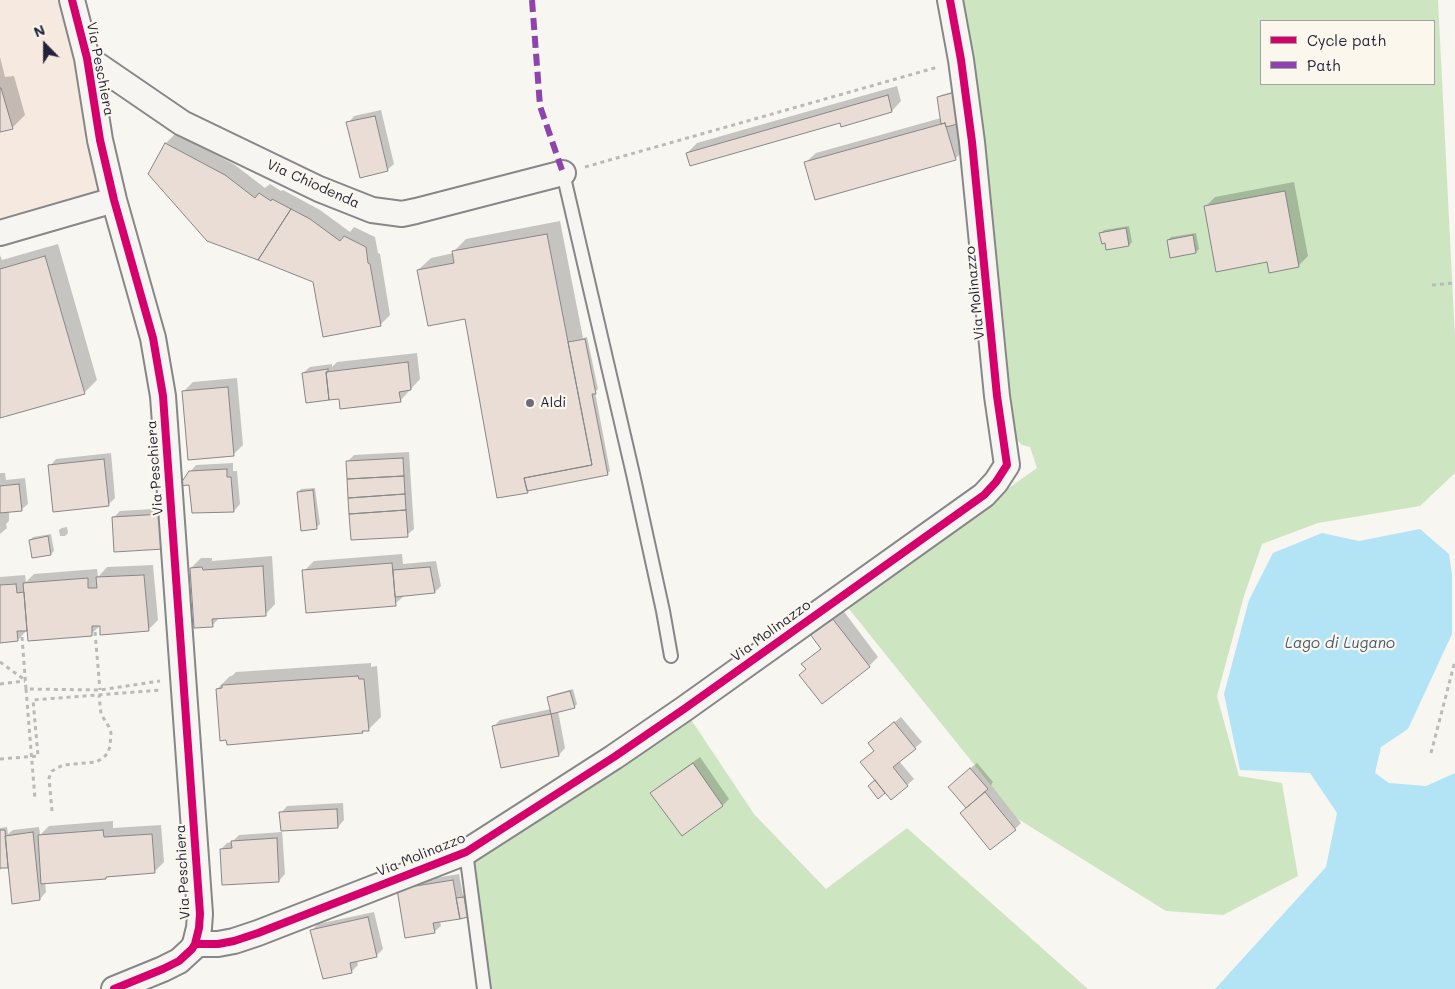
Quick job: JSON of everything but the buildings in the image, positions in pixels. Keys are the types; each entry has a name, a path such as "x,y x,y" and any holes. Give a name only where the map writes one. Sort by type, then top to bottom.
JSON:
{"street":[{"name":"Via Peschiera","path":"72,0 87,58 100,140 114,200 152,338 162,396 200,914 195,944"},
{"name":"Via Molinazzo","path":"195,944 218,944 258,933 466,852 622,752 968,507 984,495 996,482 1007,465 997,396 972,142 961,60 950,0"},
{"name":"Via Chiodenda","path":"87,58 182,122 319,189 372,210 402,214 563,173"},
{"path":"0,233 114,200"},
{"path":"114,989 179,961 195,944"}],"lane":[{"path":"563,173 664,611 671,656"},
{"path":"466,852 484,989"}],"path":[{"path":"563,173 961,60"},
{"path":"1432,286 1455,283"},
{"path":"95,632 100,690"},
{"path":"22,636 35,799"},
{"path":"1431,753 1455,661"},
{"path":"0,662 25,681"},
{"path":"0,684 25,681"},
{"path":"26,689 100,690 183,683"},
{"path":"0,759 38,756 33,700 99,695 183,683"},
{"path":"52,811 49,778 52,771 63,765 96,762 108,753 112,739 110,726 101,714 99,695"}],"shaded area":[{"path":"0,0 58,0 100,140 114,200 0,233"}],"green space":[{"path":"959,0 1438,0 1455,338 1455,473 1420,506 1318,523 1262,544 1244,596 1217,696 1239,776 1282,783 1298,876 1223,915 1166,911 1018,819 845,604 1037,468 1030,447 1022,445 1012,435"},
{"path":"684,709 754,814 826,889 907,828 1088,989 484,989 466,852"}],"water":[{"name":"Lago di Lugano","path":"1420,529 1449,554 1452,575 1452,634 1408,729 1381,747 1375,773 1389,783 1426,786 1455,773 1455,989 1215,989 1326,867 1337,813 1310,773 1240,770 1224,694 1249,600 1273,553 1322,533 1359,541"}],"marked path":[{"path":"532,0 540,106 563,173"}],"cycle path":[{"path":"72,0 87,58 100,140 114,200 153,338 163,396 200,914 195,944"},
{"path":"114,989 179,961 195,944 218,944 258,933 466,852 614,757 684,709 984,495 996,482 1007,465 997,396 972,142 961,60 950,0"}],"place":[{"name":"Aldi","path":"530,403"}]}
